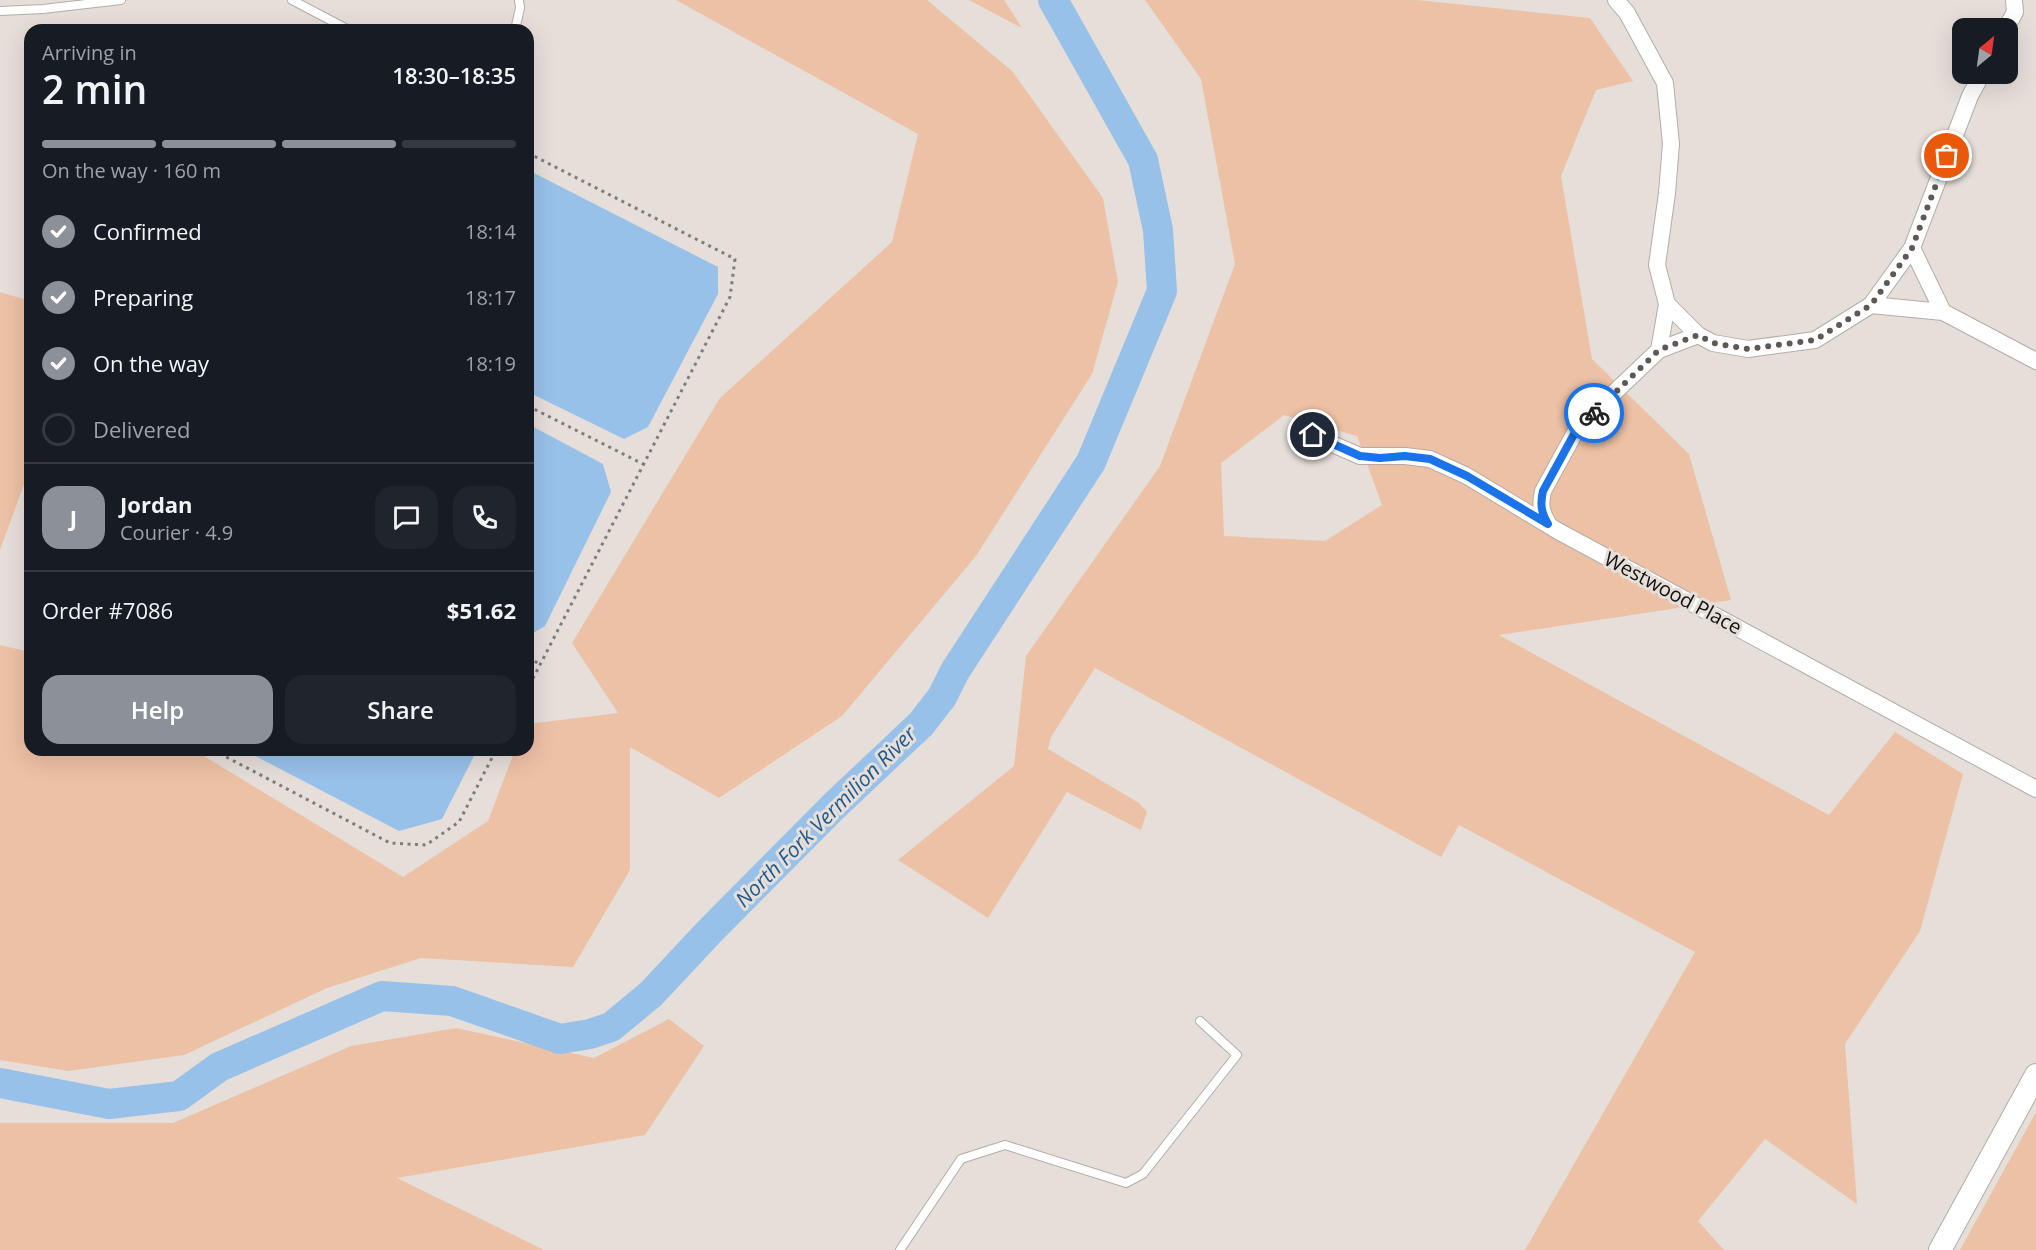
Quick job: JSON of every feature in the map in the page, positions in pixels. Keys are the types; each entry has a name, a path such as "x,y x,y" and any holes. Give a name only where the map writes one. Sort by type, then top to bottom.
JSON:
{"street":[{"path":"1616,0 1627,14 1665,83 1671,144 1657,265 1667,304 1659,350"},
{"path":"2014,6 2028,0"},
{"path":"1667,304 1698,335 1713,343 1748,349 1815,340 1871,305 1912,248 1977,84"},
{"path":"1912,248 1943,312"},
{"path":"1871,305 1943,312 2036,361"},
{"path":"1548,524 1542,513 1543,491 1578,427 1659,350 1698,335"},
{"name":"Westwood Place","path":"1302,431 1360,456 1380,458 1405,456 1430,459 1467,476 1558,531 2036,789"},
{"path":"1940,1250 2036,1075"}],"lane":[{"path":"0,11 43,9 121,0"},
{"path":"292,0 338,24"},
{"path":"516,24 520,8 519,0"},
{"path":"900,1250 960,1159 1005,1145 1126,1183 1143,1174 1237,1055 1200,1021"}],"path":[{"path":"534,156 735,259 730,297 534,676"},
{"path":"534,409 643,464"},
{"path":"534,662 540,665"},
{"path":"224,756 390,843 426,844 459,822 493,756"}],"shaded area":[{"path":"676,0 927,0 1012,71 1103,198 1118,282 1092,374 976,556 842,716 719,798 630,747 630,870 573,967 421,958 327,988 184,1055 68,1071 0,1060 0,645 24,651 24,756 204,756 403,877 488,821 513,756 534,756 534,723 618,713 572,643 720,398 892,242 918,134"},
{"path":"969,0 1004,0 1022,28"},
{"path":"1145,0 1417,0 1590,18 1633,81 1596,90 1561,176 1592,359 1689,454 1731,600 1499,635 1829,815 1895,732 1963,774 1920,931 1845,1044 1857,1204 1765,1139 1698,1221 1724,1250 1525,1250 1695,952 1459,825 1441,857 1095,668 1051,737 1048,749 1139,803 1147,812 1141,830 1067,792 988,918 898,860 1014,766 1026,656 1160,466 1235,264 1201,79","holes":["1284,415 1357,436 1382,505 1325,541 1224,536 1221,463"]},
{"path":"0,292 24,299 24,484 0,550"},
{"path":"669,1019 704,1046 645,1135 397,1178 544,1250 0,1250 0,1123 173,1123 351,1046 456,1028 594,1058"},
{"path":"2036,1112 2036,1250 1960,1250"}],"water":[{"path":"534,173 718,267 718,294 648,427 624,439 534,395"},
{"path":"534,427 603,464 611,492 545,626 534,632"},
{"path":"255,756 474,756 442,819 399,831"}],"waterway":[{"name":"North Fork Vermilion River","path":"0,1083 109,1104 179,1096 219,1067 382,996 452,1001 560,1039 590,1034 611,1027 651,994 834,806 921,724 942,697 955,671 1091,462 1162,291 1158,230 1143,160 1053,0"}],"way so far":[{"path":"1594,413 1659,350 1698,335 1713,343 1748,349 1815,340 1871,305 1912,248 1947,156"}],"route":[{"path":"1313,435 1360,456 1380,458 1405,456 1430,459 1467,476 1548,524 1542,513 1543,491 1578,427 1594,413"}]}
